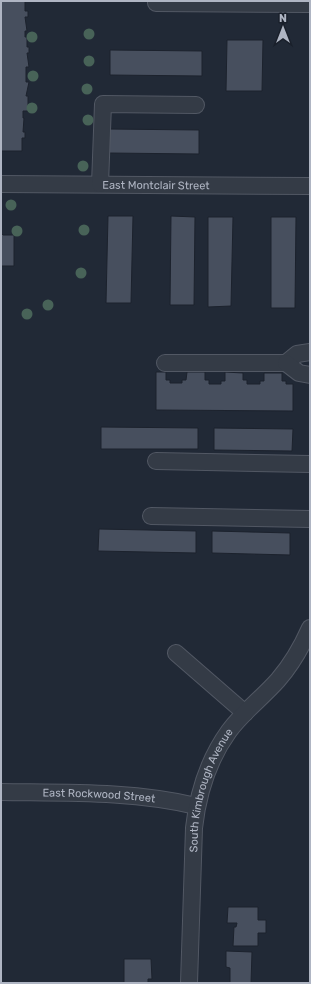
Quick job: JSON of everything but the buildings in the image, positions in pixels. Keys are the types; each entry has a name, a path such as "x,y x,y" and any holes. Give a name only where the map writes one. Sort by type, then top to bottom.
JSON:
{"street":[{"path":"156,3 310,4"},
{"path":"100,184 103,104 196,105"},
{"name":"East Montclair Street","path":"1,184 310,186"},
{"path":"165,363 286,362 297,354 310,352"},
{"path":"286,362 299,373 310,375"},
{"path":"156,461 310,464"},
{"path":"151,516 310,519"},
{"name":"South Kimbrough Avenue","path":"189,983 193,847 196,806 208,768 217,749 230,730 278,680 308,637"},
{"path":"176,653 245,713"},
{"name":"East Rockwood Street","path":"1,792 119,794 172,800 196,806"}]}
